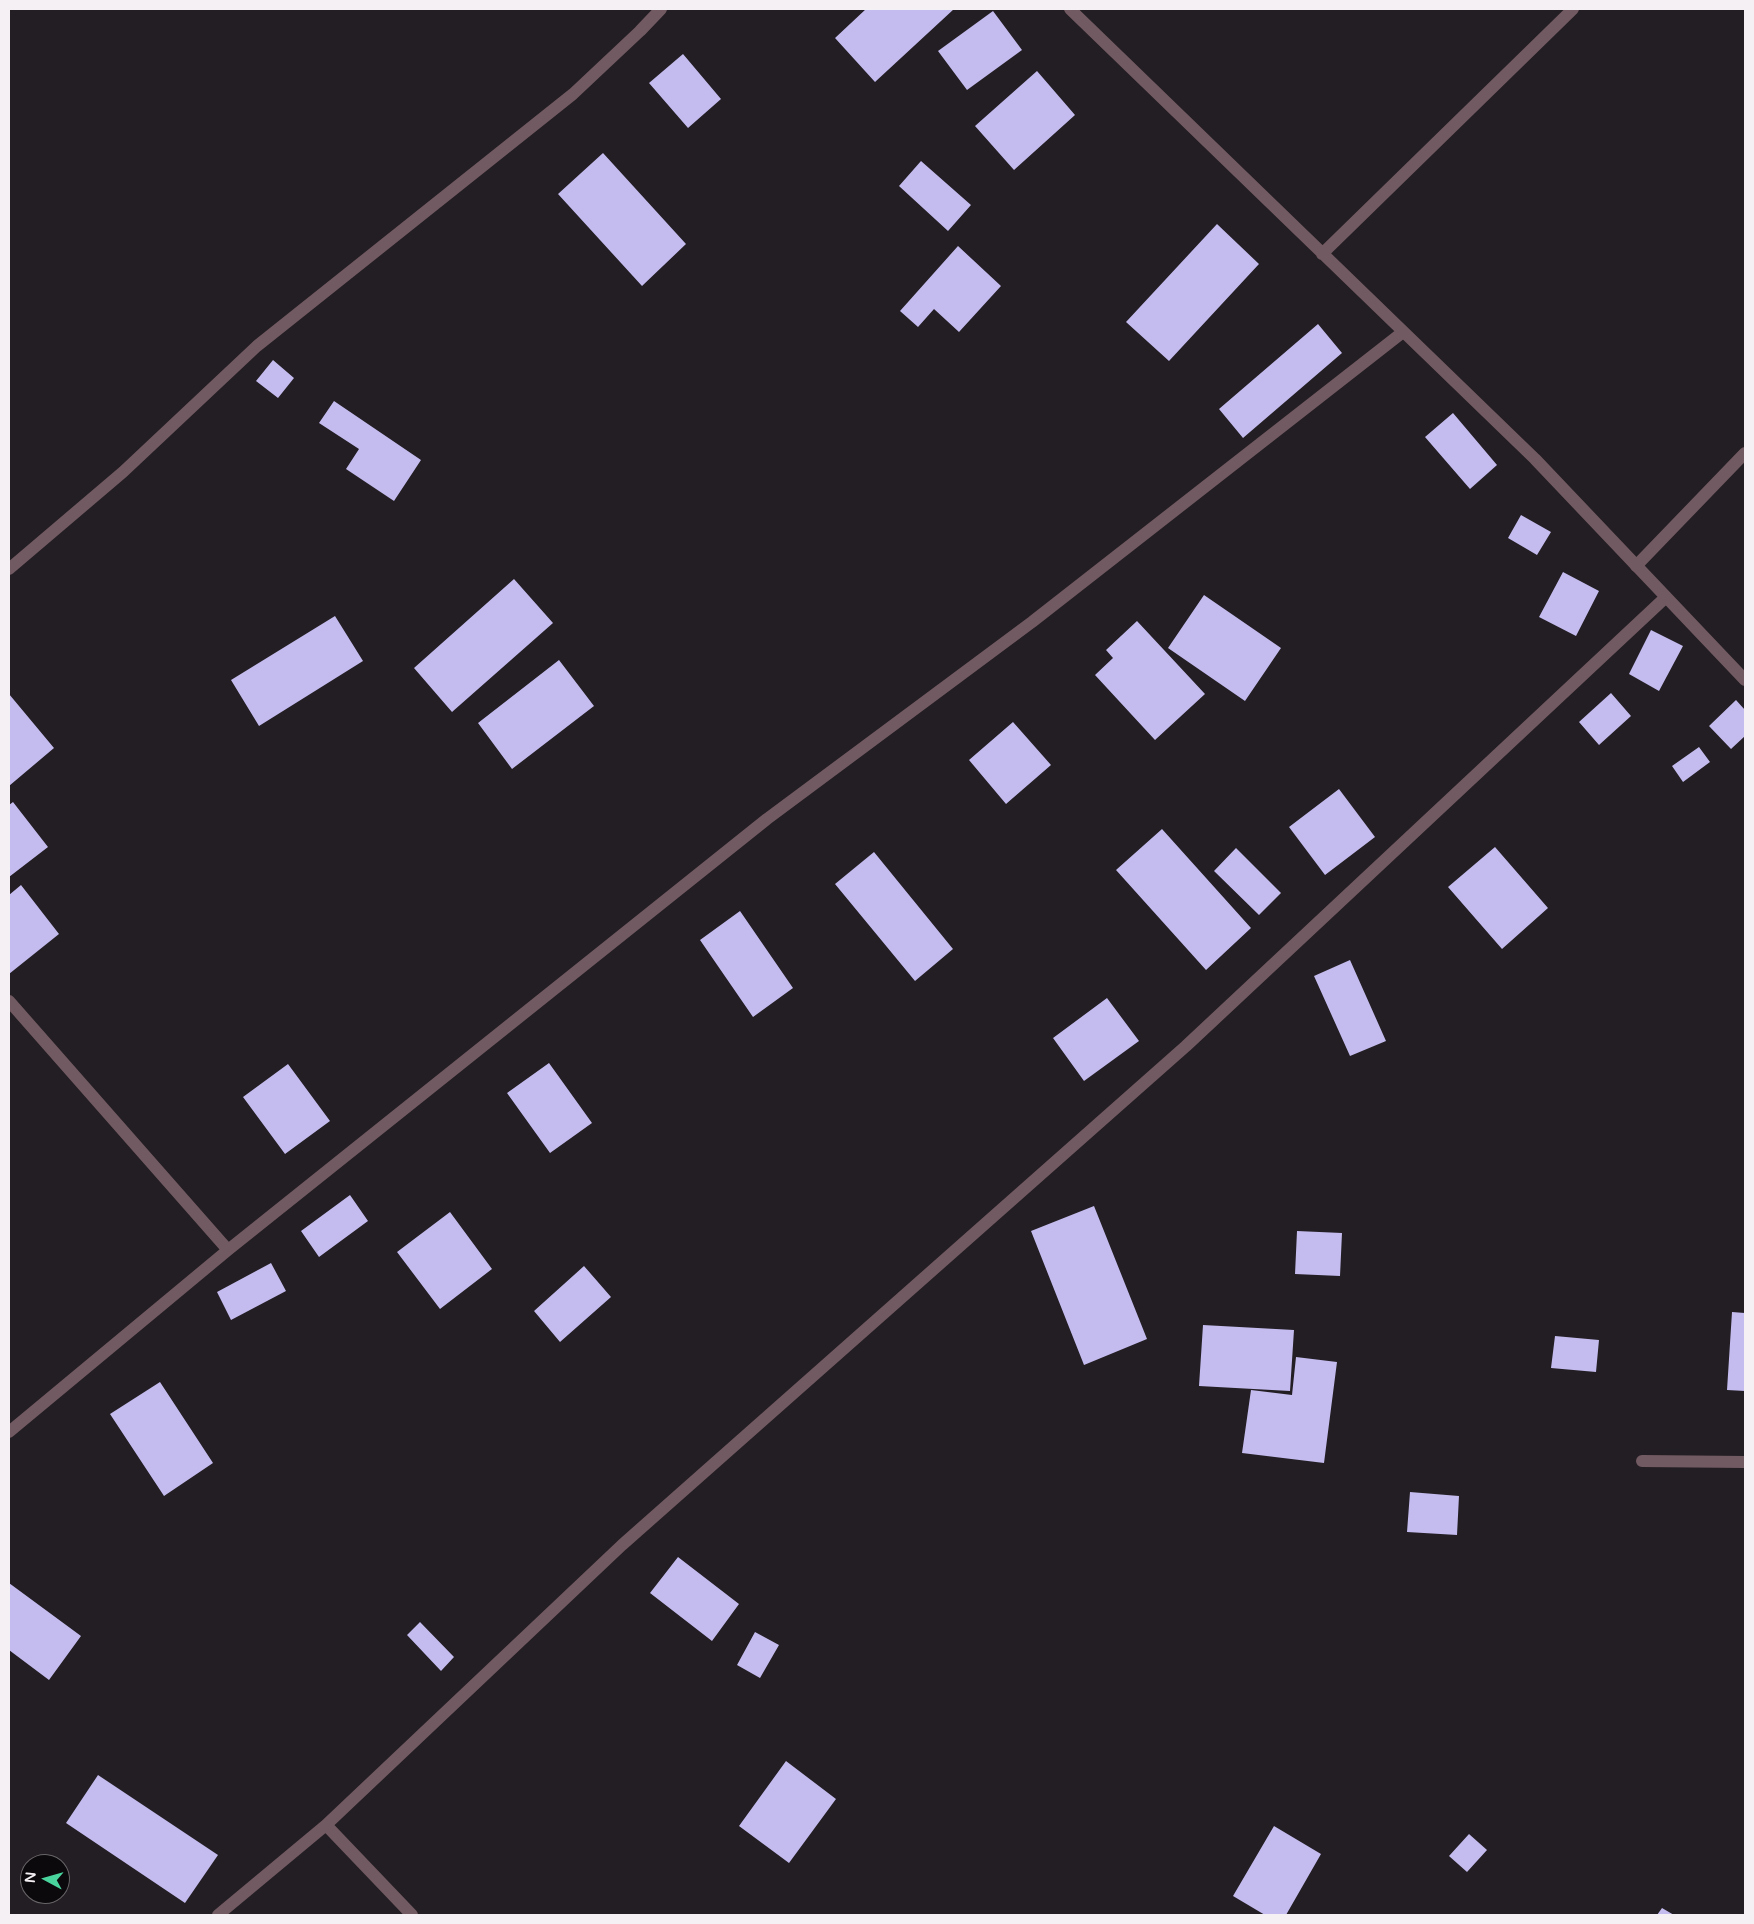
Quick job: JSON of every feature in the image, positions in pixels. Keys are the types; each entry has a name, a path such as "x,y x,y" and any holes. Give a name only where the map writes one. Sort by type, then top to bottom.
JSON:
{"street":[{"path":"9,569 122,472 257,346 574,94 640,32 661,9"},
{"path":"1070,9 1535,459 1745,680"},
{"path":"1322,254 1573,9"},
{"path":"9,1432 228,1250 767,819 1032,622 1403,332"},
{"path":"1636,566 1745,453"},
{"path":"218,1915 326,1825 622,1545 1186,1046 1666,597"},
{"path":"9,1001 228,1250"},
{"path":"1642,1461 1745,1462"},
{"path":"326,1825 412,1915"}],"building":[{"path":"866,9 954,9 875,82 835,38"},
{"path":"993,11 1022,50 967,90 938,51"},
{"path":"683,54 721,99 688,128 649,83"},
{"path":"1037,71 1075,115 1014,170 975,126"},
{"path":"603,153 686,244 642,286 558,194"},
{"path":"921,161 971,205 948,231 899,186"},
{"path":"1217,224 1259,264 1169,361 1126,322"},
{"path":"958,246 1001,286 959,332 934,309 918,327 900,311"},
{"path":"1318,324 1342,353 1243,438 1219,409"},
{"path":"273,360 294,378 278,398 256,381"},
{"path":"334,401 421,460 394,501 346,469 359,449 319,423"},
{"path":"1453,413 1497,465 1470,489 1425,437"},
{"path":"1521,515 1551,532 1537,555 1508,538"},
{"path":"1563,572 1599,591 1576,636 1539,617"},
{"path":"514,579 553,623 452,712 414,668"},
{"path":"1204,595 1281,648 1245,701 1168,648"},
{"path":"335,616 363,661 259,726 231,680"},
{"path":"1137,621 1205,694 1155,740 1095,675 1113,658 1106,650"},
{"path":"1651,630 1683,646 1659,691 1629,674"},
{"path":"559,660 594,706 512,769 478,723"},
{"path":"1611,693 1631,716 1599,745 1579,722"},
{"path":"9,694 54,748 9,786"},
{"path":"1736,700 1745,710 1745,736 1731,749 1709,726"},
{"path":"1013,722 1051,765 1006,804 969,760"},
{"path":"1699,747 1710,762 1683,782 1672,766"},
{"path":"1339,789 1375,837 1325,875 1289,827"},
{"path":"13,802 48,847 9,877 9,805"},
{"path":"1162,829 1251,928 1206,970 1116,870"},
{"path":"1495,847 1548,908 1502,949 1448,887"},
{"path":"1236,848 1281,893 1259,915 1214,871"},
{"path":"874,852 953,949 915,981 835,884"},
{"path":"21,885 59,934 9,974 9,895"},
{"path":"740,911 793,988 753,1017 700,940"},
{"path":"1350,960 1386,1041 1350,1056 1314,976"},
{"path":"1107,998 1139,1041 1084,1081 1053,1038"},
{"path":"549,1063 592,1123 550,1153 507,1093"},
{"path":"288,1064 330,1121 285,1154 243,1097"},
{"path":"350,1195 368,1221 319,1257 301,1231"},
{"path":"1094,1206 1147,1339 1084,1365 1031,1231"},
{"path":"450,1212 492,1269 440,1309 397,1252"},
{"path":"1297,1231 1342,1233 1340,1276 1295,1274"},
{"path":"271,1263 286,1291 231,1320 217,1292"},
{"path":"584,1266 611,1297 560,1342 534,1311"},
{"path":"1732,1312 1745,1313 1745,1391 1727,1390"},
{"path":"1203,1325 1294,1330 1290,1391 1199,1386"},
{"path":"1555,1336 1599,1340 1596,1372 1551,1368"},
{"path":"1296,1357 1337,1362 1324,1463 1242,1453 1251,1390 1292,1395"},
{"path":"160,1382 213,1463 164,1496 110,1414"},
{"path":"1410,1492 1459,1496 1457,1535 1407,1532"},
{"path":"678,1557 739,1604 712,1641 650,1593"},
{"path":"9,1583 81,1636 49,1680 9,1650"},
{"path":"420,1622 454,1657 441,1671 407,1635"},
{"path":"755,1632 779,1645 760,1678 737,1665"},
{"path":"786,1761 836,1799 789,1863 739,1826"},
{"path":"98,1775 218,1855 185,1903 66,1823"},
{"path":"1274,1826 1321,1854 1286,1915 1265,1915 1233,1896"},
{"path":"1469,1834 1487,1850 1467,1872 1449,1856"},
{"path":"1662,1908 1674,1915 1657,1915"}]}
